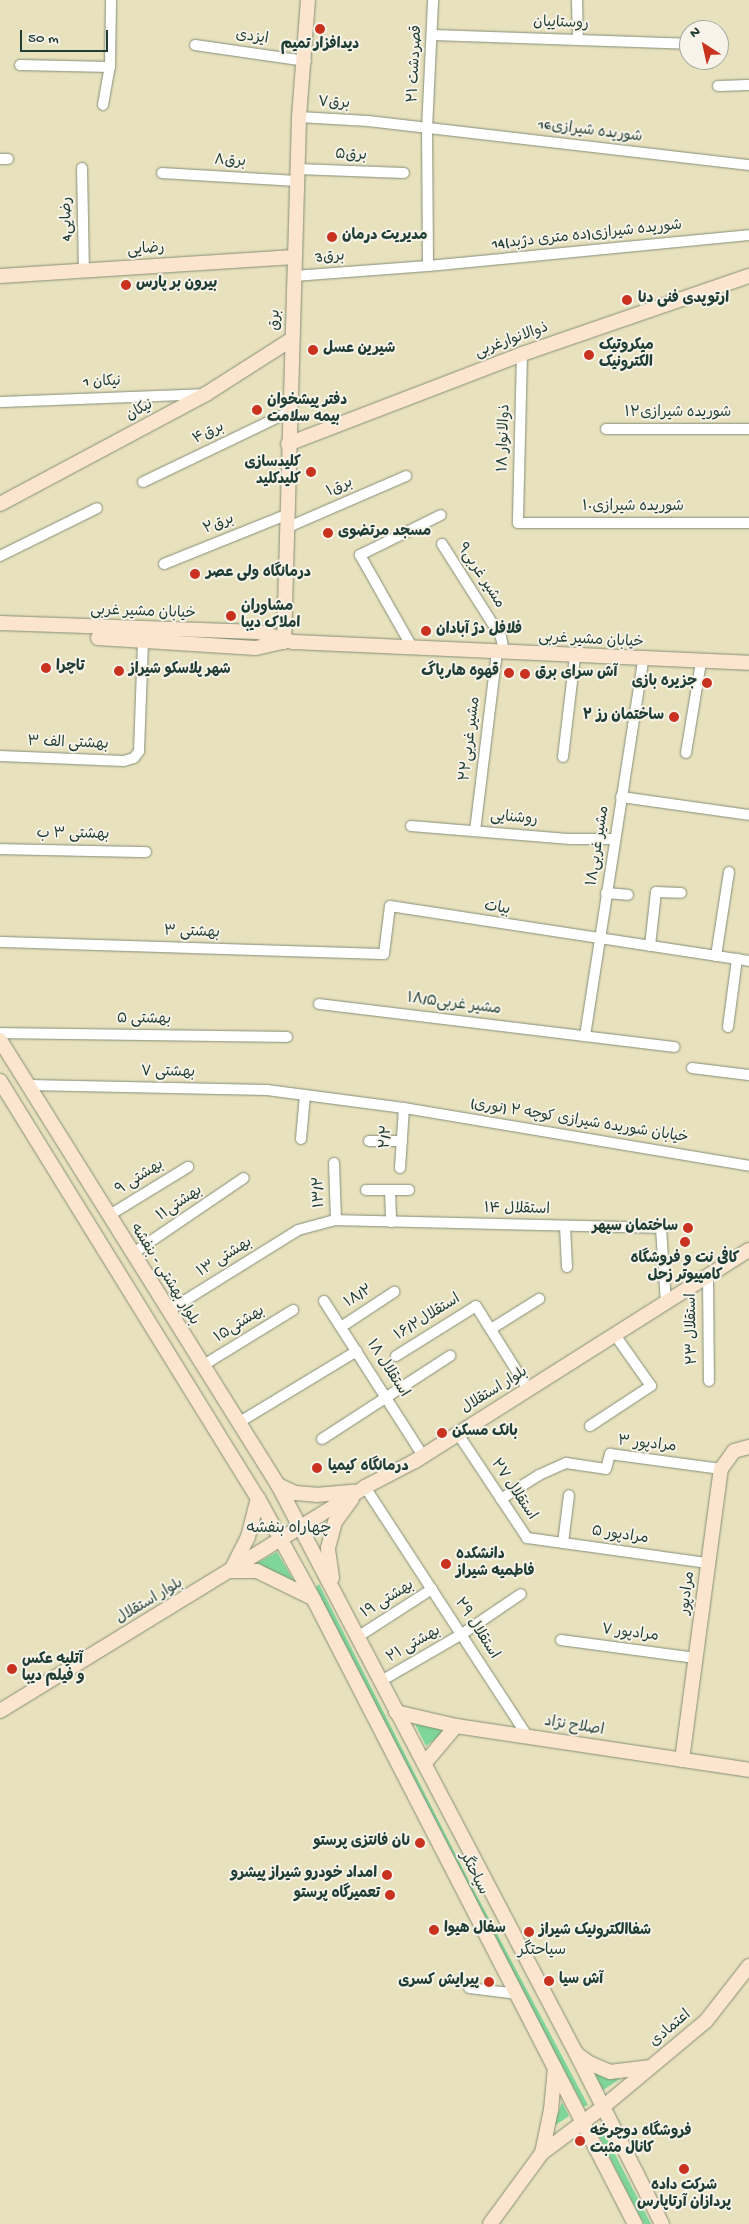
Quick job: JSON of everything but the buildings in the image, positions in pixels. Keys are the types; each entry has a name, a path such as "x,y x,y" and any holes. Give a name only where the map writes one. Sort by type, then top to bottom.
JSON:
{"main road":[{"name":"برق","path":"284,642 288,444 299,117 306,61 308,0"},
{"name":"رضایی","path":"0,276 294,257"},
{"name":"ذوالانوارغربی","path":"288,444 522,354 749,276"},
{"name":"نیکان","path":"0,504 206,394 292,339"},
{"name":"خیابان مشیر غربی","path":"0,623 258,632 284,642"},
{"name":"خیابان مشیر غربی","path":"0,631 256,648 284,642 643,660 748,662"},
{"name":"بلوار بهشتی - بنفشه","path":"0,1040 108,1216 278,1485 301,1528"},
{"path":"0,1081 258,1498 280,1540"},
{"path":"38,1143 57,1131"},
{"name":"بلوار استقلال","path":"0,1711 361,1490 423,1456 749,1250"},
{"path":"721,1469 734,1451 749,1446"},
{"name":"مرادپور","path":"682,1760 721,1469"},
{"path":"278,1485 296,1493 316,1495 361,1490"},
{"path":"334,1588 328,1548 336,1522 361,1490"},
{"path":"258,1498 250,1530 230,1571 257,1571 288,1584 314,1600"},
{"name":"سیاحتگر","path":"301,1528 334,1588 396,1712 620,2140"},
{"name":"سیاحتگر","path":"280,1540 314,1600 635,2224"},
{"name":"اصلاح نژاد","path":"396,1712 456,1726 749,1770"},
{"path":"424,1764 456,1726"},
{"name":"اعتمادی","path":"584,2122 706,2020 749,1966"},
{"path":"576,2053 589,2064 610,2072 630,2072 650,2068"},
{"path":"542,2153 551,2110 555,2068"},
{"path":"650,2068 618,2107 620,2140 662,2224"},
{"path":"490,2224 542,2153 584,2122"}],"street":[{"path":"103,105 110,67 111,0"},
{"name":"قصردشت ۲۱","path":"428,266 427,128 433,34 433,0"},
{"path":"577,0 578,40"},
{"name":"روستاییان","path":"433,34 679,44"},
{"name":"ایزدی","path":"195,45 306,61"},
{"path":"20,65 110,67"},
{"path":"718,86 749,85"},
{"name":"برق۷","path":"299,117 368,121 427,128"},
{"name":"شوریده شیرازی16","path":"427,128 749,166"},
{"name":"4رضایی","path":"82,168 84,270"},
{"name":"برق۵","path":"297,175 404,173"},
{"name":"برق۸","path":"162,174 297,175"},
{"name":"14شوریده شیرازی(ده متری دژبد)","path":"428,266 749,235"},
{"name":"3برق","path":"294,276 428,266"},
{"name":"ذوالانوار ۱۸","path":"518,523 522,354"},
{"name":"نیکان 1","path":"0,402 206,394"},
{"name":"برق۴","path":"143,482 289,412"},
{"name":"شوریده شیرازی۱۲","path":"606,429 749,429"},
{"name":"برق۱","path":"286,522 406,476"},
{"path":"0,556 97,508"},
{"path":"412,647 360,555 442,516"},
{"name":"برق۲","path":"164,564 286,522"},
{"name":"۱۰شوریده شیرازی","path":"518,523 749,523"},
{"name":"مشیر غربی۹","path":"442,544 501,637 500,652"},
{"name":"بهشتی الف ۳","path":"0,756 124,761 134,758 139,751 143,641"},
{"name":"مشیر غربی۲۲","path":"475,831 500,652"},
{"path":"563,756 575,656"},
{"name":"مشیر غربی۱۸","path":"585,1036 643,660"},
{"path":"686,753 701,662"},
{"path":"621,797 749,815"},
{"name":"روشنایی","path":"411,826 570,839 614,839"},
{"name":"بهشتی ۳ ب","path":"0,848 146,852"},
{"path":"716,956 729,872"},
{"path":"650,946 656,892 681,893"},
{"path":"606,893 628,896"},
{"name":"بیات","path":"384,954 390,906 600,940 749,961"},
{"name":"بهشتی ۳","path":"0,942 384,954"},
{"path":"728,1026 737,959"},
{"name":"مشیر غربی۱۸/۵","path":"319,1004 674,1047"},
{"name":"بهشتی ۵","path":"0,1033 287,1037"},
{"path":"692,1068 749,1075"},
{"name":"بهشتی ۷","path":"29,1085 267,1090 404,1108"},
{"path":"301,1139 305,1095"},
{"name":"۲/۲","path":"400,1168 404,1108"},
{"name":"خیابان شوریده شیرازی کوچه ۲ (نوری)","path":"404,1108 749,1166"},
{"path":"369,1141 402,1140"},
{"name":"۱۳/۲","path":"334,1163 336,1220"},
{"name":"بهشتی ۹","path":"108,1216 188,1167"},
{"name":"بهشتی۱۱","path":"132,1254 244,1178"},
{"path":"366,1190 409,1190"},
{"path":"390,1190 391,1222"},
{"name":"استقلال ۱۴","path":"298,1230 336,1220 661,1228 666,1304"},
{"path":"565,1226 567,1267"},
{"name":"بهشتی ۱۳","path":"168,1311 298,1230"},
{"name":"۲۳ استقلال","path":"708,1276 709,1381"},
{"name":"۱۸/۲","path":"341,1327 394,1292"},
{"path":"528,1389 491,1329 539,1299"},
{"name":"استقلال ۱۸","path":"324,1301 423,1456"},
{"name":"استقلال۱۶/۲","path":"396,1356 476,1306 491,1329"},
{"name":"بهشتی۱۵","path":"202,1366 293,1310"},
{"path":"590,1426 651,1386 615,1335"},
{"path":"238,1423 357,1351"},
{"path":"322,1439 450,1356"},
{"name":"۲۷ استقلال","path":"458,1434 527,1538"},
{"name":"۳ مرادپور","path":"501,1499 539,1474 566,1463 606,1469 610,1454 721,1469"},
{"name":"۲۹ استقلال","path":"361,1490 432,1589 528,1737"},
{"path":"563,1543 569,1495"},
{"name":"۵ مرادپور","path":"527,1538 708,1563"},
{"name":"۱۹ بهشتی","path":"359,1636 432,1589"},
{"name":"۲۱ بهشتی","path":"381,1682 462,1634 521,1594"},
{"name":"۷ مرادپور","path":"560,1640 696,1658"},
{"path":"469,1988 516,1994"}],"green space":[{"path":"277,1552 295,1583 253,1565"},
{"path":"319,1584 469,1881 588,2105 584,2107 534,2015 327,1613 316,1587"},
{"path":"415,1724 447,1730 426,1746"},
{"path":"593,2072 620,2079 603,2090"},
{"path":"562,2102 569,2116 554,2126"},
{"path":"600,2125 651,2224 644,2224 631,2200 595,2128"}],"place":[{"name":"دیدافزار تمیم","path":"320,29"},
{"name":"مدیریت درمان","path":"332,237"},
{"name":"بیرون بر پارس","path":"126,285"},
{"name":"ارتوپدی فنی دنا","path":"627,300"},
{"name":"شیرین عسل","path":"313,350"},
{"name":"میکروتیک الکترونیک","path":"589,355"},
{"name":"دفتر پیشخوان بیمه سلامت","path":"257,410"},
{"name":"کلیدسازی کلیدکلید","path":"311,472"},
{"name":"مسجد مرتضوی","path":"328,533"},
{"name":"درمانگاه ولی عصر","path":"195,574"},
{"name":"مشاوران املاک دیبا","path":"231,616"},
{"name":"فلافل دژ آبادان","path":"426,631"},
{"name":"تاچرا","path":"46,668"},
{"name":"شهر پلاسکو شیراز","path":"119,671"},
{"name":"قهوه هارپاگ","path":"509,673"},
{"name":"آش سرای برق","path":"525,674"},
{"name":"جزیره بازی","path":"707,683"},
{"name":"ساختمان رز ۲","path":"674,717"},
{"name":"ساختمان سپهر","path":"688,1228"},
{"name":"کافی نت و فروشگاه کامپیوتر زحل","path":"685,1242"},
{"name":"بانک مسکن","path":"442,1433"},
{"name":"درمانگاه کیمیا","path":"317,1468"},
{"name":"دانشکده فاطمیه شیراز","path":"446,1564"},
{"name":"آتلیه عکس و فیلم دیبا","path":"12,1669"},
{"name":"نان فانتزی پرستو","path":"420,1843"},
{"name":"امداد خودرو شیراز پیشرو","path":"387,1875"},
{"name":"تعمیرگاه پرستو","path":"390,1895"},
{"name":"سفال هیوا","path":"434,1930"},
{"name":"شفاالکترونیک شیراز","path":"529,1932"},
{"name":"آش سیا","path":"549,1981"},
{"name":"پیرایش کسری","path":"489,1982"},
{"name":"فروشگاه دوچرخه کانال مثبت","path":"580,2141"},
{"name":"شرکت داده پردازان آرتاپارس","path":"684,2169"}],"district":[{"name":"چهاراه بنفشه","path":"289,1530"},
{"name":"سیاحتگر","path":"542,1952"}]}
